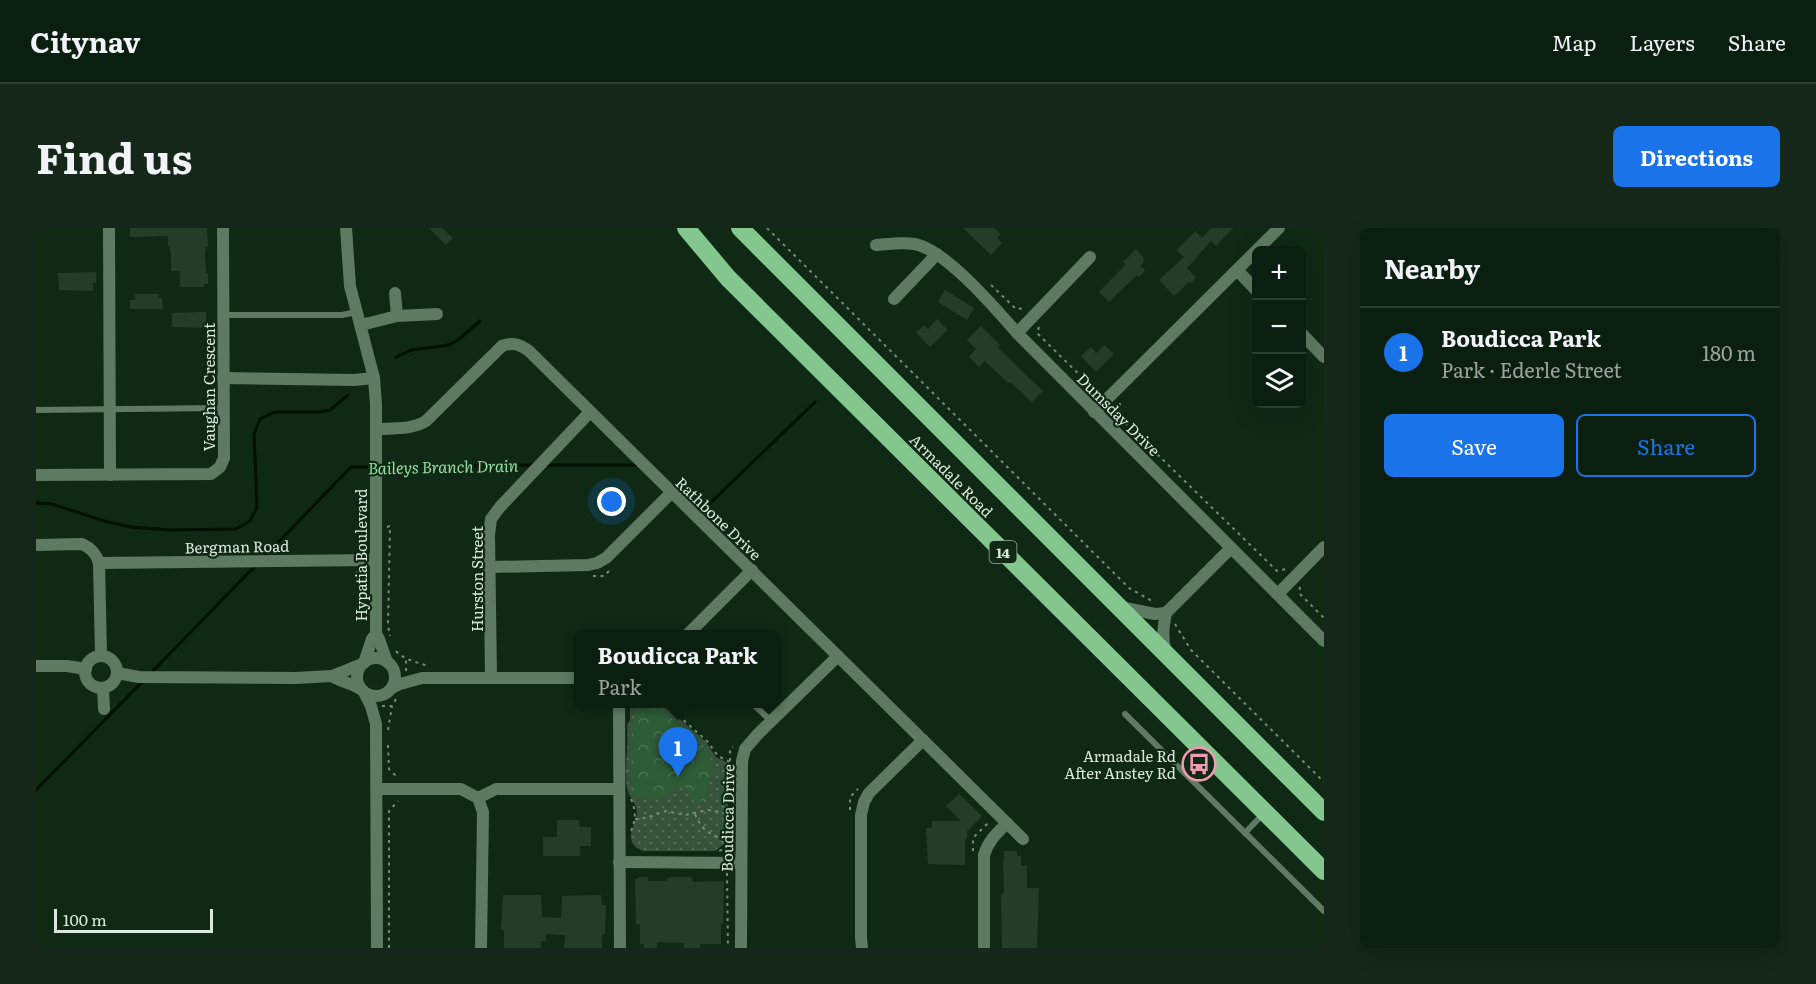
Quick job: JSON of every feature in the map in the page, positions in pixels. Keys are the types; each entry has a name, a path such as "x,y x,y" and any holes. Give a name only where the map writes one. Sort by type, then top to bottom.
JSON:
{"highway":[{"name":"Armadale Road","path":"686,228 737,286 1324,871"},
{"name":"Armadale Road","path":"740,228 1324,812"}],"street":[{"path":"109,228 110,475"},
{"name":"Vaughan Crescent","path":"36,475 211,474 220,467 224,458 223,228"},
{"name":"Hypatia Boulevard","path":"346,228 350,286 374,378 376,560 382,641 389,665"},
{"path":"1094,412 1279,228"},
{"name":"Dumsday Drive","path":"876,245 916,244 937,254 979,291 1094,412 1324,641"},
{"path":"894,299 937,254"},
{"path":"1017,333 1090,258"},
{"path":"1237,270 1252,285"},
{"path":"395,293 397,316"},
{"path":"361,325 397,316 437,314"},
{"path":"1306,338 1324,357"},
{"name":"Rathbone Drive","path":"376,429 410,427 426,421 502,346 511,342 520,344 1023,839"},
{"path":"223,378 354,380 374,378"},
{"name":"Hurston Street","path":"491,677 489,535 491,519 590,412"},
{"path":"490,567 597,563 606,558 672,492"},
{"path":"36,545 81,544 93,550 99,562 101,656"},
{"path":"1278,594 1324,547"},
{"path":"1166,653 1162,639 1166,613 1231,548"},
{"name":"Bergman Road","path":"99,562 376,560"},
{"path":"692,630 752,570"},
{"path":"1120,607 1155,614 1166,613"},
{"name":"Hypatia Boulevard","path":"363,664 372,639 382,641"},
{"path":"101,656 112,661 117,673 112,683 103,688 90,683 86,669 91,659 101,656"},
{"name":"Boudicca Drive","path":"741,948 742,761 745,749 838,656"},
{"path":"117,673 150,677 296,678 332,676 375,658 406,677 574,678"},
{"path":"363,664 357,677 369,701 376,724 377,948"},
{"path":"376,724 387,706 395,677 389,665"},
{"path":"36,666 67,666 86,669"},
{"path":"332,676 338,681 351,683 374,696 390,690 406,677"},
{"path":"103,688 104,709"},
{"path":"619,708 620,948"},
{"path":"862,948 861,815 864,802 869,793 923,740"},
{"path":"377,789 461,789 478,798 483,812 481,948"},
{"path":"478,798 496,789 619,789"},
{"path":"984,948 984,855 992,838 1007,823"},
{"path":"620,862 741,862"}],"lane":[{"path":"223,315 342,315 357,312"},
{"path":"36,410 224,408"},
{"path":"757,708 771,721"},
{"path":"1125,714 1324,911"},
{"path":"1245,833 1265,812"}],"path":[{"path":"767,228 1129,588 1148,598 1166,613 1173,620 1191,650 1324,782"},
{"path":"979,291 987,282 1016,309 1032,308 1042,316 1037,333 1096,391 1110,388 1120,400 1119,417 1276,571 1290,569 1301,581 1299,593 1324,618"},
{"path":"376,527 390,526 388,625 382,641 406,659 405,692 387,706 388,730"},
{"path":"352,569 364,580 364,590"},
{"path":"593,576 604,576 611,569"},
{"path":"672,708 711,744 718,756 730,762"},
{"path":"388,740 389,769 395,775 398,801 389,811 389,948"},
{"path":"850,819 850,797 865,782"},
{"path":"635,819 646,818 666,810 685,815 708,810 730,814"},
{"path":"695,814 704,830 727,846"},
{"path":"974,860 973,837 987,824 987,818"}],"green space":[{"path":"630,708 669,708 706,742 716,757 728,763 728,841 715,851 643,851 633,844 631,836 637,810 628,791 626,780 627,725 630,720"},
{"path":"639,708 663,708 708,751 713,775 706,787 705,800 695,803 685,787 675,787 666,795 653,799 636,797 631,792 632,728 634,717"}],"building":[{"path":"130,228 207,228 208,247 206,247 205,254 208,284 204,284 204,287 180,287 180,271 171,271 168,236 130,237"},
{"path":"429,228 442,228 453,238 446,245"},
{"path":"963,228 994,228 1001,234 997,238 1002,243 991,255"},
{"path":"1211,228 1233,228 1216,246 1211,241 1187,268 1196,278 1174,296 1159,280 1184,257 1177,250 1195,231 1202,238"},
{"path":"1136,249 1144,258 1140,266 1145,270 1109,302 1099,292 1126,264 1123,262"},
{"path":"96,272 93,291 59,290 58,273"},
{"path":"945,290 974,308 967,320 938,302"},
{"path":"135,294 159,294 158,298 162,298 163,309 130,309 130,300 135,300"},
{"path":"206,312 206,328 172,327 172,313"},
{"path":"937,319 948,330 930,347 916,333 924,325 928,329"},
{"path":"981,326 1000,345 998,348 1043,391 1032,402 985,361 979,367 969,357 976,349 967,340"},
{"path":"1105,345 1114,354 1096,372 1081,356 1091,347 1096,353"},
{"path":"959,794 982,816 967,831 965,865 928,864 926,828 932,828 932,821 961,821 946,806"},
{"path":"557,820 579,820 580,827 591,827 591,846 580,846 580,856 543,856 543,837 557,837"},
{"path":"1004,851 1017,851 1017,856 1021,856 1021,866 1027,866 1027,888 1039,888 1037,948 1002,948 1001,895 1004,892"},
{"path":"648,877 648,881 666,881 670,877 691,877 693,882 724,881 721,944 700,944 700,948 684,948 684,943 657,942 657,948 644,948 644,944 640,944 640,924 636,925 635,879"},
{"path":"503,895 541,895 542,917 561,918 562,896 601,895 602,905 606,905 602,948 564,948 565,935 546,934 546,941 541,941 541,948 504,948 504,930 501,930"}],"waterway":[{"path":"396,357 411,350 451,344 480,321"},
{"path":"36,503 52,504 131,527 170,530 236,529 250,521 257,507 254,434 260,419 274,412 330,410 348,395"},
{"name":"Baileys Branch Drain","path":"696,511 702,511 815,402"},
{"name":"Baileys Branch Drain","path":"379,467 535,465"},
{"name":"Baileys Branch Drain","path":"544,465 640,465"},
{"name":"Baileys Branch Drain","path":"264,557 351,467 373,467"},
{"name":"Baileys Branch Drain","path":"151,673 255,566"},
{"name":"Baileys Branch Drain","path":"36,790 142,682"}],"place":[{"name":"Armadale Rd After Anstey Rd","path":"1199,764"},
{"name":"Boudicca Park","path":"678,777"}]}
